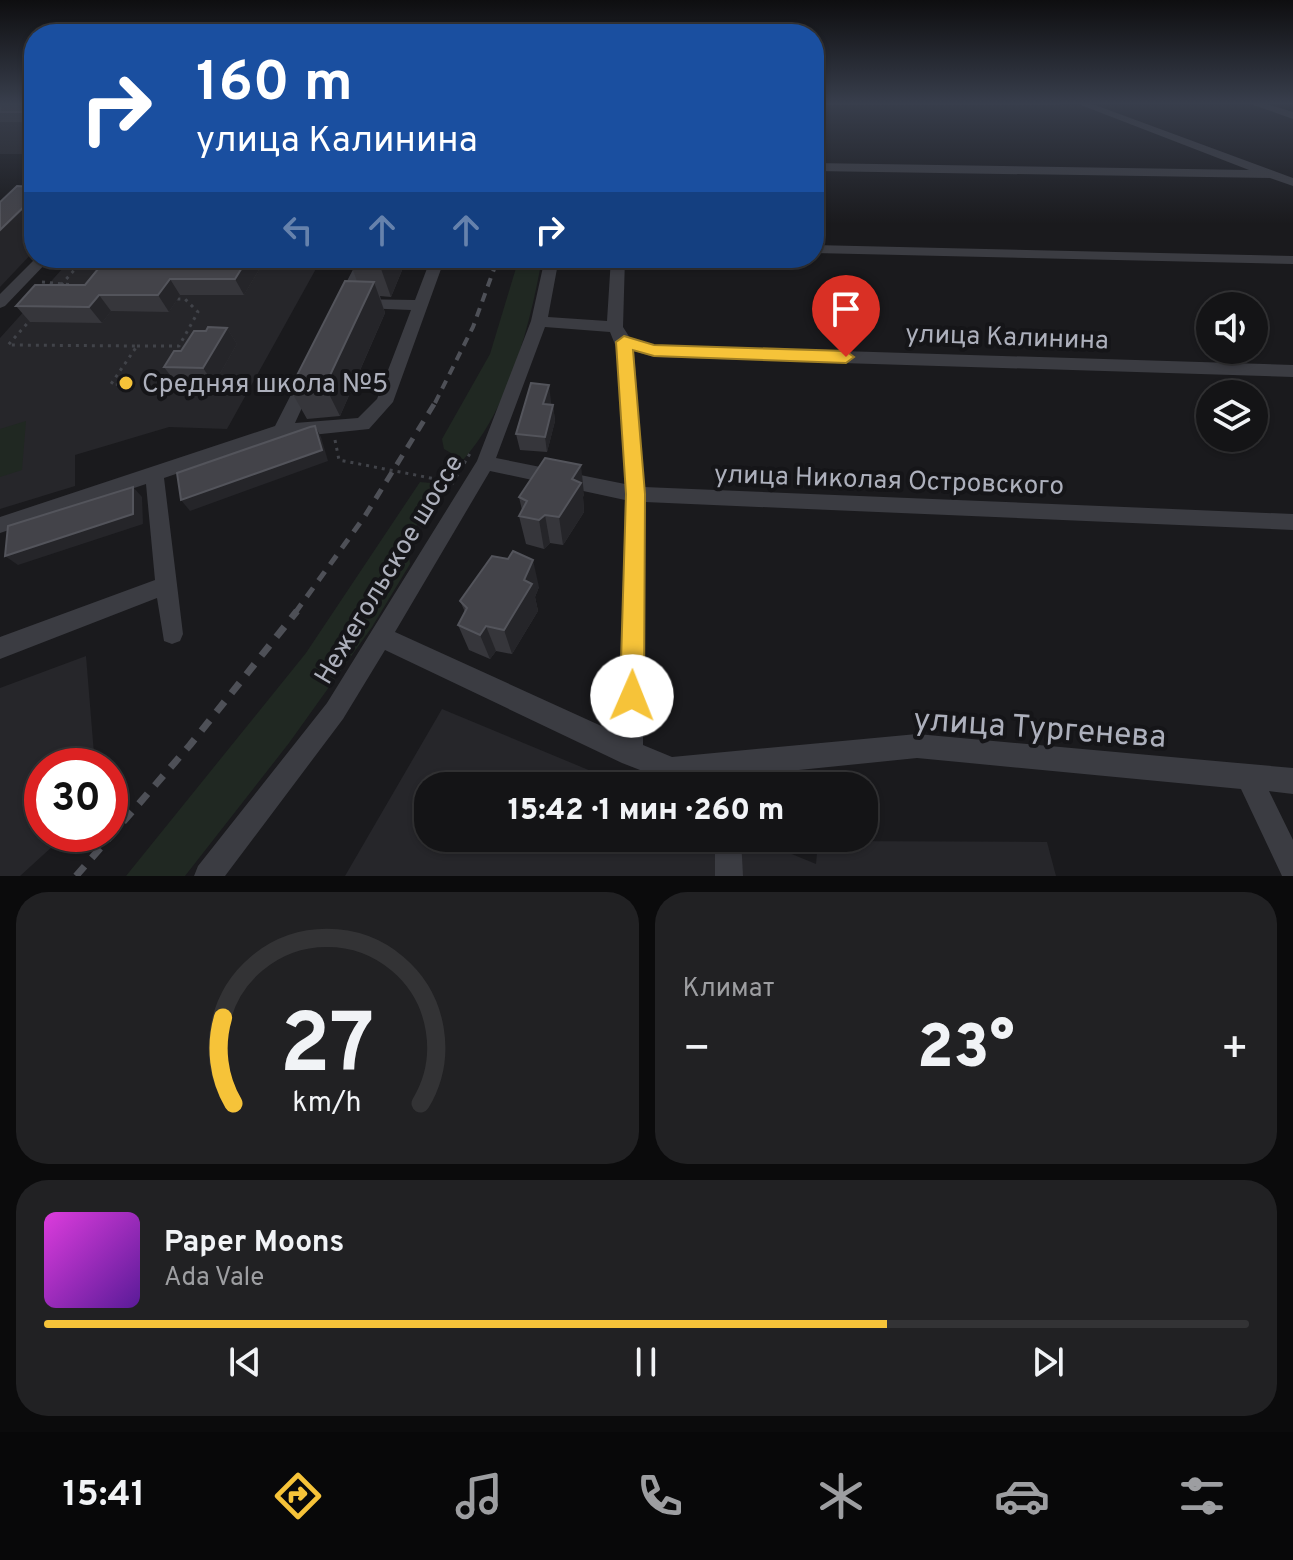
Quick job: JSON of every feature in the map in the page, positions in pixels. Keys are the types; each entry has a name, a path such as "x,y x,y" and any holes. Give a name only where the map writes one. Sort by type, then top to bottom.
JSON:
{"street":[{"path":"1188,143 1293,182"},
{"path":"824,167 1271,174"},
{"path":"824,249 1293,260"},
{"path":"0,303 34,268"},
{"path":"361,268 340,311 420,305"},
{"path":"0,525 282,431 363,424 384,402 434,268"},
{"name":"Нежегольское шоссе","path":"208,876 335,711 381,637 479,456 539,321 550,268"},
{"path":"618,268 620,334 635,494 631,754"},
{"name":"улица Калинина","path":"539,321 620,334 654,351 1293,371"},
{"path":"282,431 316,360"},
{"name":"улица Николая Островского","path":"479,456 635,494 1293,522"},
{"path":"154,474 172,634"},
{"path":"0,648 167,585"},
{"name":"улица Тургенева","path":"381,637 631,754 671,770 694,772"},
{"name":"улица Тургенева","path":"748,772 917,746 1293,781"},
{"path":"1249,777 1293,869"},
{"path":"728,852 729,876"}],"path":[{"path":"54,294 76,268"},
{"path":"42,282 77,286"},
{"path":"35,314 8,345 179,346 198,312 185,299 164,299"},
{"path":"137,346 111,384 137,385"},
{"path":"333,432 339,460 451,482"},
{"path":"446,495 451,482 479,456"}],"shaded area":[{"path":"0,143 24,143 24,154 0,154"},
{"name":"Средняя школа №5","path":"63,268 316,268 227,429 169,427 75,455 75,486 0,509 0,338"},
{"path":"516,268 540,268 524,337 505,391 479,440 463,460 444,449 442,439 490,354"},
{"path":"26,421 22,470 0,477 0,429"},
{"path":"420,482 431,483 437,491 408,540 410,564 372,627 289,743 185,876 126,876 306,653"},
{"path":"86,656 94,748 24,748 24,852 46,852 20,876 0,876 0,688"},
{"path":"442,709 593,772 414,772 414,852 787,852 816,864 817,852 878,852 878,841 1047,842 1056,876 345,876"}],"building":[{"path":"17,186 24,186 24,207 0,230 0,202"},
{"path":"99,268 242,268 235,279 170,279 158,295 99,295 89,307 16,306 35,285 85,285"},
{"path":"345,281 374,282 325,386 290,389"},
{"path":"208,327 227,328 203,368 164,367 174,351 181,351 194,331 206,331"},
{"path":"531,383 549,385 543,404 553,405 545,437 516,434"},
{"path":"315,426 322,450 181,500 177,473"},
{"path":"545,458 581,465 572,479 581,483 559,517 545,515 539,520 519,516 527,501 519,497"},
{"path":"133,487 133,514 5,556 8,526"},
{"path":"513,551 533,560 524,580 532,584 504,630 486,626 480,635 458,625 467,608 460,601 492,556 508,559"}],"railway":[{"path":"436,401 473,327 494,268"},
{"path":"295,613 365,516 436,401"},
{"path":"76,876 190,745 297,611"}],"place":[{"name":"Средняя школа №5","path":"126,383"}],"route":[{"path":"632,696 635,494 628,357 624,342 654,351 846,357"}]}
